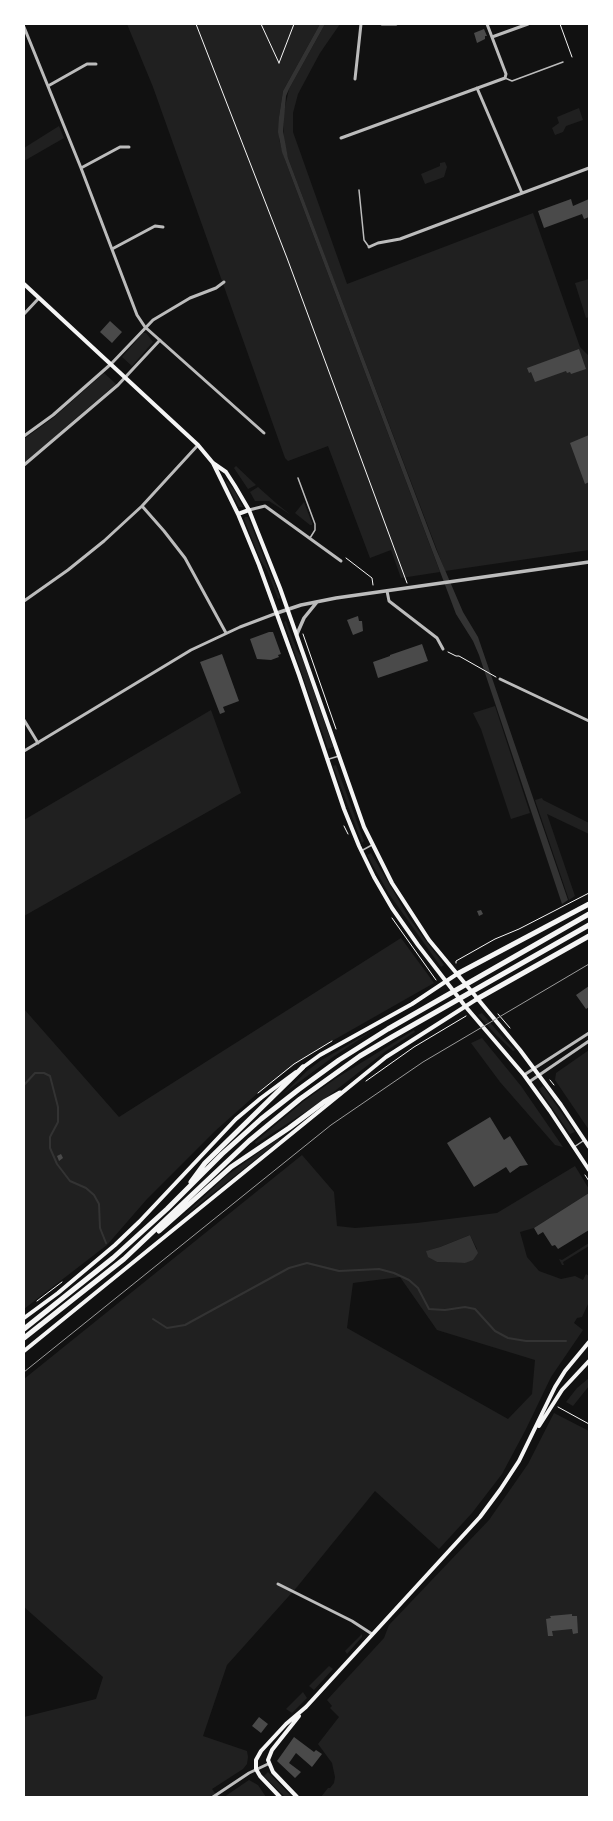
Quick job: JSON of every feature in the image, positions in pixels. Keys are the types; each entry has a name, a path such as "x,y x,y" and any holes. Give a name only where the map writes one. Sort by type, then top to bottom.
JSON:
{"highway":[{"path":"457,974 589,904"},
{"path":"24,1329 113,1258 261,1120 298,1090 362,1044 589,914"},
{"path":"139,1246 249,1141 300,1098 360,1056 589,925"},
{"path":"478,998 589,936"},
{"path":"185,1191 205,1163 303,1067"},
{"path":"24,1338 165,1226 231,1167 289,1128 324,1102 340,1093"}],"main road":[{"path":"24,284 198,445 213,463 238,514 276,613 327,760 361,851 392,908 445,982 524,1075 589,1170"},
{"path":"213,463 226,472 249,510 288,609 357,808 372,845 406,908 429,940 534,1068 589,1147"},
{"path":"238,514 249,510"},
{"path":"24,1318 58,1293 115,1245 139,1222 236,1119 261,1098 303,1067 457,974"},
{"path":"24,1351 327,1106 340,1093 405,1043 478,998"},
{"path":"528,1445 554,1387 589,1342"},
{"path":"297,1797 273,1772 268,1764 268,1758 272,1750 306,1708 372,1634 480,1517 510,1476 558,1396 589,1361"},
{"path":"280,1797 260,1776 256,1769 256,1760 261,1751 286,1724 306,1708"}],"street":[{"path":"355,79 361,24"},
{"path":"382,24 396,24"},
{"path":"341,138 505,78 506,74 487,24"},
{"path":"492,37 528,24"},
{"path":"24,27 81,168 137,315 145,327 264,433"},
{"path":"48,86 87,64 96,64"},
{"path":"478,88 522,192"},
{"path":"81,168 120,147 129,147"},
{"path":"369,247 378,243 400,239 589,168"},
{"path":"112,249 155,226 163,227"},
{"path":"24,436 53,415 111,364 145,327 169,309 190,298 216,288 224,282"},
{"path":"24,314 39,298"},
{"path":"24,465 76,423 125,378 160,340"},
{"path":"24,601 68,570 104,541 142,506 198,445"},
{"path":"142,506 185,558 226,633"},
{"path":"249,510 265,506 340,561"},
{"path":"24,751 191,650 226,633 276,613 317,602 409,587 589,562"},
{"path":"387,591 389,601 437,638 443,649"},
{"path":"297,634 304,618 317,602"},
{"path":"498,679 589,721"},
{"path":"24,720 38,742"},
{"path":"524,1075 589,1033"},
{"path":"529,1082 589,1041"},
{"path":"278,1584 352,1621 372,1634"},
{"path":"213,1797 256,1769 268,1764"}],"lane":[{"path":"505,78 512,81 563,62"},
{"path":"359,190 364,240 369,247"},
{"path":"298,478 315,524 315,530 310,538"},
{"path":"327,760 339,756"},
{"path":"361,851 372,845"},
{"path":"574,1147 584,1140"}],"path":[{"path":"196,24 287,258 409,587"},
{"path":"261,24 279,63 294,24"},
{"path":"560,24 572,58"},
{"path":"340,561 346,558 372,578 373,584"},
{"path":"300,626 337,732"},
{"path":"443,649 481,668 498,679"},
{"path":"456,964 456,961 495,939 543,917 589,893"},
{"path":"432,975 435,979"},
{"path":"366,1081 414,1047 464,1017"},
{"path":"558,1407 589,1424"}],"shaded area":[{"path":"127,24 320,24 283,91 279,117 279,139 285,160 440,572 401,578 391,550 370,558 328,446 288,461 285,458 153,87"},
{"path":"320,24 325,24 286,96 283,131 288,158 436,549 463,612 478,637 568,900 562,904 479,655 473,641 456,614 282,152 278,132 283,91"},
{"path":"325,24 340,24 320,53 298,94 293,113 293,132 347,284 533,213 580,347 589,356 589,550 445,571 288,158 284,142 283,116 289,89"},
{"path":"579,108 583,120 566,126 563,132 555,135 552,128 559,123 557,117"},
{"path":"59,126 64,138 24,161 24,148"},
{"path":"445,162 447,167 444,177 425,184 421,174 440,166 440,163"},
{"path":"589,279 589,317 586,318 575,283"},
{"path":"143,333 146,333 153,342 132,366 122,357"},
{"path":"104,373 116,384 24,463 24,439 53,418"},
{"path":"236,466 256,485 248,489 234,468"},
{"path":"227,481 234,490 243,507 239,507 226,482"},
{"path":"258,487 291,515 269,501 255,501 250,492"},
{"path":"304,502 312,523 312,525 295,513"},
{"path":"245,517 248,517 280,598 278,599 267,570 261,561 244,519"},
{"path":"286,621 297,650 303,660 333,747 328,749 284,622"},
{"path":"495,706 530,813 511,819 481,729 473,713"},
{"path":"211,710 241,793 24,916 24,820"},
{"path":"336,765 364,841 362,843 333,766"},
{"path":"542,798 543,800 589,823 589,834 547,814 575,896 569,900 535,800"},
{"path":"371,853 409,918 444,965 441,967 389,894 367,855"},
{"path":"401,938 434,983 318,1049 268,1084 215,1131 147,1199 107,1245 24,1309 24,1009 119,1117"},
{"path":"482,1013 515,1050 513,1051 496,1035 478,1015"},
{"path":"375,1029 333,1057 283,1094 320,1061"},
{"path":"414,1030 415,1032 386,1051 322,1101 256,1144 255,1142 304,1101 335,1079"},
{"path":"482,1038 521,1086 563,1147 555,1145 500,1082 471,1043"},
{"path":"589,1050 589,1130 555,1080 556,1073"},
{"path":"543,1086 575,1132 570,1134 539,1089"},
{"path":"279,1138 280,1140 179,1220 226,1176"},
{"path":"302,1155 334,1192 337,1226 355,1228 417,1223 497,1213 575,1166 589,1189 589,1193 534,1228 520,1232 527,1257 539,1271 561,1279 575,1276 583,1280 586,1274 589,1276 589,1302 582,1317 577,1318 574,1323 583,1330 551,1377 502,1474 472,1513 439,1549 375,1491 297,1587 227,1665 203,1736 247,1751 248,1757 247,1764 243,1769 212,1789 218,1797 24,1797 24,1717 96,1699 103,1677 24,1607 24,1379","holes":["470,1235 477,1249 465,1263 437,1262 428,1256 427,1251","400,1277 437,1330 535,1360 532,1394 508,1419 347,1328 353,1283"]},
{"path":"470,1235 478,1253 473,1260 465,1263 437,1262 428,1257 426,1251"},
{"path":"589,1243 589,1246 563,1262 564,1265 562,1265 559,1259 562,1260"},
{"path":"589,1378 589,1386 573,1406 566,1402 577,1388"},
{"path":"554,1413 589,1431 589,1797 321,1797 334,1783 335,1777 332,1763 318,1744 339,1717 330,1708 332,1706 327,1700 384,1638 389,1625 489,1520 528,1464"},
{"path":"362,1634 362,1637 347,1654 345,1651"},
{"path":"329,1666 333,1669 314,1690 309,1686"},
{"path":"303,1692 307,1698 292,1713 286,1709"},
{"path":"268,1772 292,1797 285,1797 264,1776"},
{"path":"249,1780 258,1785 266,1797 224,1797"}],"building":[{"path":"484,29 487,36 485,36 485,39 477,43 474,33"},
{"path":"571,199 573,206 589,199 589,217 584,219 582,214 544,228 538,211"},
{"path":"110,321 122,332 112,343 100,332"},
{"path":"579,349 586,369 571,374 570,372 567,373 566,371 535,382 531,372 529,373 527,368"},
{"path":"589,435 589,482 585,484 570,443"},
{"path":"358,616 359,621 362,621 363,631 353,635 347,620"},
{"path":"273,632 281,654 278,655 279,657 271,660 257,659 250,639"},
{"path":"422,644 428,661 378,678 373,662"},
{"path":"222,654 239,701 223,707 225,712 220,714 200,662"},
{"path":"481,910 483,914 479,916 477,911"},
{"path":"589,986 589,1007 586,1009 576,995"},
{"path":"490,1117 504,1140 510,1136 528,1165 520,1166 510,1173 506,1167 474,1187 447,1143"},
{"path":"61,1154 63,1158 59,1161 57,1156"},
{"path":"589,1193 589,1230 558,1249 555,1245 552,1246 543,1232 538,1235 534,1228"},
{"path":"572,1614 572,1616 577,1616 578,1633 573,1634 572,1629 552,1631 553,1636 548,1636 546,1619 551,1618 550,1616"},
{"path":"259,1717 268,1724 261,1733 252,1726"},
{"path":"294,1737 314,1752 316,1750 322,1754 312,1767 296,1753 289,1763 301,1772 295,1778 277,1761"}],"waterway":[{"path":"24,1085 35,1073 44,1073 50,1076 58,1107 58,1122 50,1137 50,1148 57,1164 70,1181 86,1188 94,1195 99,1204 100,1228 106,1243"},
{"path":"153,1319 167,1328 185,1325 289,1268 307,1263 339,1271 379,1269 394,1273 409,1280 418,1288 429,1309 445,1310 465,1307 475,1309 495,1331 508,1338 526,1341 566,1341"}],"tram line":[{"path":"24,1372 331,1125 423,1062 589,964"}]}
